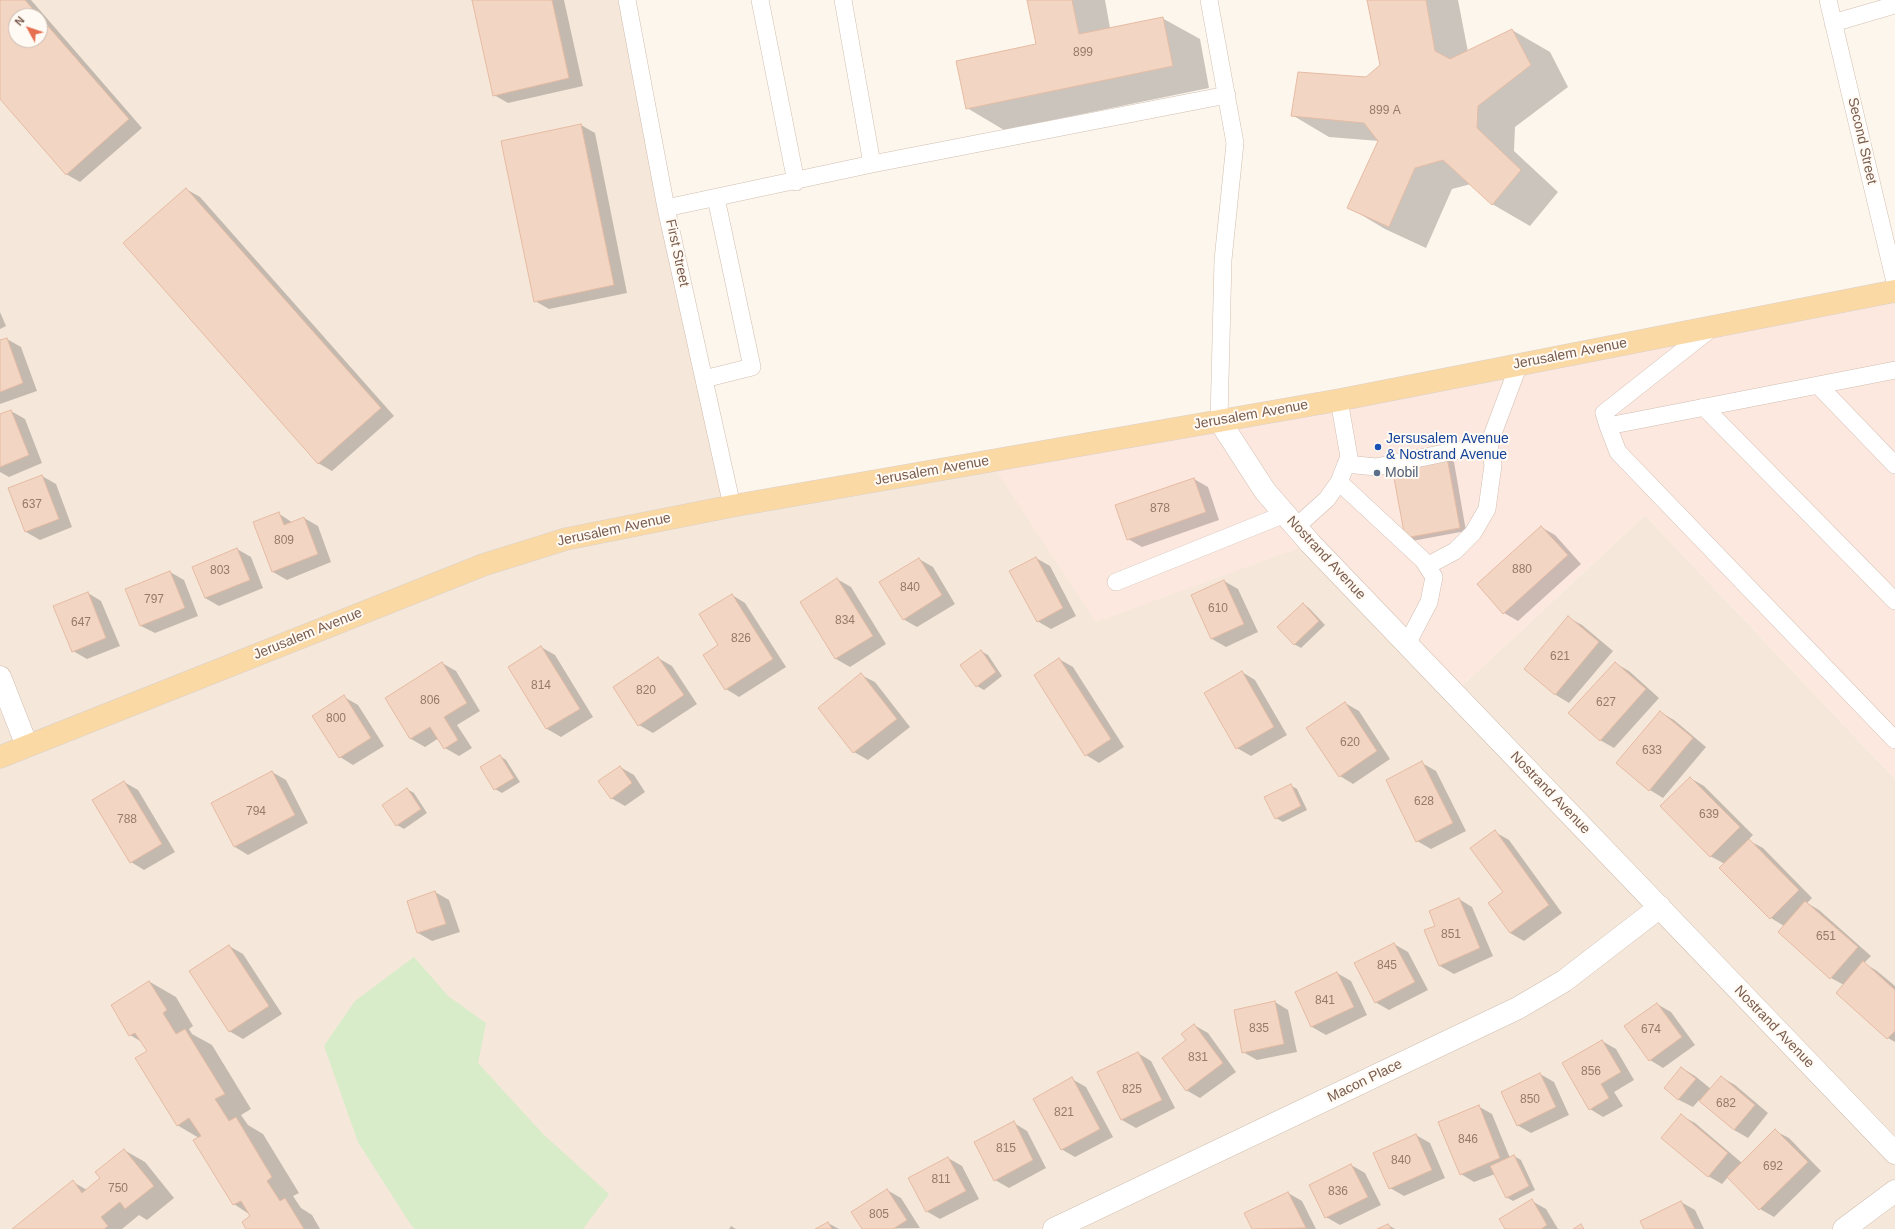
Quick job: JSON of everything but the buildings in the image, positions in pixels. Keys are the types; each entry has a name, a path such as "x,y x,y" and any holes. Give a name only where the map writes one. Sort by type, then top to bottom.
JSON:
{"main road":[{"name":"Jerusalem Avenue","path":"0,757 476,567 566,539 732,506 1339,400 1895,291"}],"street":[{"name":"Nostrand Avenue","path":"1219,420 1266,491 1290,521 1895,1153"},
{"path":"0,677 27,746"},
{"name":"Macon Place","path":"1054,1229 1518,1008 1564,981 1660,907"},
{"path":"1844,1229 1895,1191"}],"lane":[{"name":"First Street","path":"627,0 666,208 732,506"},
{"path":"760,0 796,182"},
{"path":"843,0 872,164"},
{"path":"1209,0 1235,143 1223,260 1219,420"},
{"name":"Second Street","path":"1828,0 1895,282"},
{"path":"1833,23 1895,5"},
{"path":"666,208 796,182 872,164 1227,95"},
{"path":"704,379 752,367 716,198"},
{"path":"1714,326 1604,413 1618,452 1895,740"},
{"path":"1427,566 1455,551 1473,533 1487,510 1493,465 1489,444 1518,364"},
{"path":"1608,426 1895,370"},
{"path":"1818,385 1895,465"},
{"path":"1116,582 1290,521 1327,499 1339,482 1349,457 1339,400"},
{"path":"1704,407 1895,601"},
{"path":"1346,464 1376,467 1489,444"},
{"path":"1339,482 1423,560 1434,577 1428,602 1407,644"}],"shaded area":[{"path":"0,0 627,0 732,506 990,461 1310,543 1454,693 1645,515 1895,779 1895,1229 0,1229"},
{"path":"1895,291 1895,779 1645,515 1454,693 1310,544 1096,622 990,461"}],"green space":[{"path":"414,957 448,996 486,1023 478,1063 543,1134 609,1194 583,1229 415,1229 358,1142 324,1046 355,1001"}],"place":[{"name":"Jersusalem Avenue & Nostrand Avenue","path":"1378,447"},
{"name":"Mobil","path":"1377,473"}]}
